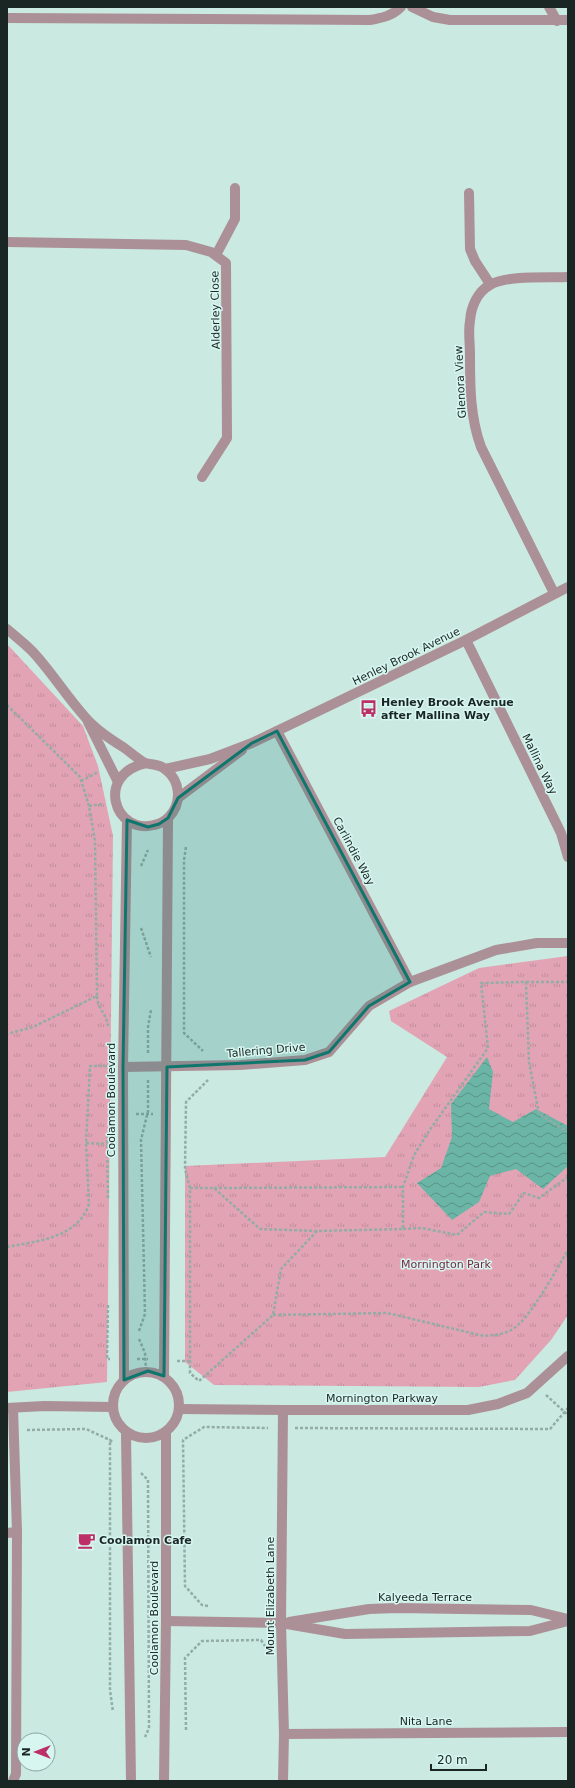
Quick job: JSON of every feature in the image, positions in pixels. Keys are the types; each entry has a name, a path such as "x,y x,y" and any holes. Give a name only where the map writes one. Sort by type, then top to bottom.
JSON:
{"street":[{"path":"7,18 370,20 387,17 401,7"},
{"path":"412,7 433,17 450,20 568,20"},
{"path":"549,7 557,21"},
{"path":"216,255 235,219 235,188"},
{"path":"469,193 470,249 475,261 490,284 504,279 568,277"},
{"name":"Alderley Close","path":"7,242 186,245 211,252 226,263 227,438 202,477"},
{"name":"Glenora View","path":"490,284 479,293 473,306 470,321 470,396 475,431 481,448 554,593"},
{"name":"Henley Brook Avenue","path":"165,769 210,759 252,743 466,640 568,587"},
{"path":"7,629 32,652 86,718 113,741 146,763"},
{"name":"Mallina Way","path":"466,640 561,833 567,849 568,857"},
{"path":"86,718 118,782"},
{"name":"Carlindie Way","path":"277,731 410,982"},
{"name":"Henley Brook Avenue","path":"178,798 252,743"},
{"path":"146,763 156,764 165,769 173,777 177,787 178,798 175,809 168,818 159,824 148,827 137,825 127,820 120,812 116,802 115,792 118,782 124,772 134,765 146,763"},
{"path":"164,1376 168,818"},
{"name":"Coolamon Boulevard","path":"124,1380 123,1067 127,820"},
{"name":"Tallering Drive","path":"123,1067 240,1065 305,1060 329,1052 369,1006 410,982 496,950 537,943 568,943"},
{"name":"Mornington Parkway","path":"180,1409 468,1410 498,1404 527,1393 568,1357"},
{"path":"146,1372 156,1373 164,1376 177,1390 180,1409 178,1418 166,1432 159,1436 150,1438 141,1438 126,1433 119,1424 113,1407 116,1392 124,1380 131,1375 146,1372"},
{"path":"13,1781 16,1774 12,1695 12,1533 14,1430 10,1408 44,1406 113,1407"},
{"name":"Mount Elizabeth Lane","path":"283,1410 281,1623 284,1734 283,1781"},
{"name":"Coolamon Boulevard","path":"164,1781 166,1432"},
{"path":"126,1433 131,1781"},
{"name":"Kalyeeda Terrace","path":"281,1623 369,1610 397,1608 531,1610 568,1620"},
{"name":"Kalyeeda Terrace","path":"166,1622 281,1623 345,1634 530,1631 568,1620"},
{"name":"Nita Lane","path":"284,1734 568,1732"}],"path":[{"path":"7,704 80,777 89,806 95,841 97,996 32,1027 7,1034"},
{"path":"186,847 184,860 184,1033 207,1055 208,1081 186,1102 185,1114 185,1169 190,1188 190,1373 199,1381 274,1315 387,1314 484,1336 500,1334 511,1330 523,1321 568,1250"},
{"path":"140,869 148,850"},
{"path":"140,924 152,962"},
{"path":"526,982 530,1062 539,1114 568,1132"},
{"path":"403,1229 404,1187 414,1155 429,1131 488,1048 481,983 568,982"},
{"path":"146,1372 145,1353 137,1335 145,1314 141,1140 148,1114 148,1027 152,1007"},
{"path":"7,1247 39,1241 66,1232 81,1220 86,1213 89,1204 86,1143 90,1066 108,1066"},
{"path":"123,1114 185,1114"},
{"path":"86,1143 107,1144"},
{"path":"214,1188 260,1229 317,1232 422,1228 457,1235 484,1212 509,1214 524,1193 539,1198 568,1177"},
{"path":"190,1188 404,1187"},
{"path":"274,1315 280,1269 317,1232"},
{"path":"536,1385 568,1415"},
{"path":"211,1641 210,1606 202,1605 185,1586 183,1440 204,1427 550,1429 568,1408"},
{"path":"14,1430 86,1429 110,1440"},
{"path":"186,1730 185,1658 202,1641 261,1640 267,1649 282,1647"}],"highlighted area":[{"path":"277,731 410,982 369,1006 329,1052 305,1060 167,1067 164,1376 148,1371 124,1380 123,1067 127,820 148,827 159,824 168,818 178,798 252,743"}],"green space":[{"path":"7,644 83,726 98,766 113,836 107,1382 7,1392"},
{"path":"7,809 12,836 13,877 7,918"},
{"name":"Mornington Park","path":"568,956 568,1315 551,1340 515,1380 479,1387 214,1385 185,1362 185,1166 385,1157 447,1057 391,1021 389,1011 479,968"}],"water":[{"path":"487,1057 493,1072 489,1109 513,1122 536,1109 568,1126 568,1166 543,1189 516,1169 490,1176 479,1202 452,1220 417,1183 441,1168 452,1137 451,1104"}],"place":[{"name":"Henley Brook Avenue after Mallina Way","path":"368,708"},
{"name":"Coolamon Cafe","path":"86,1540"}]}
